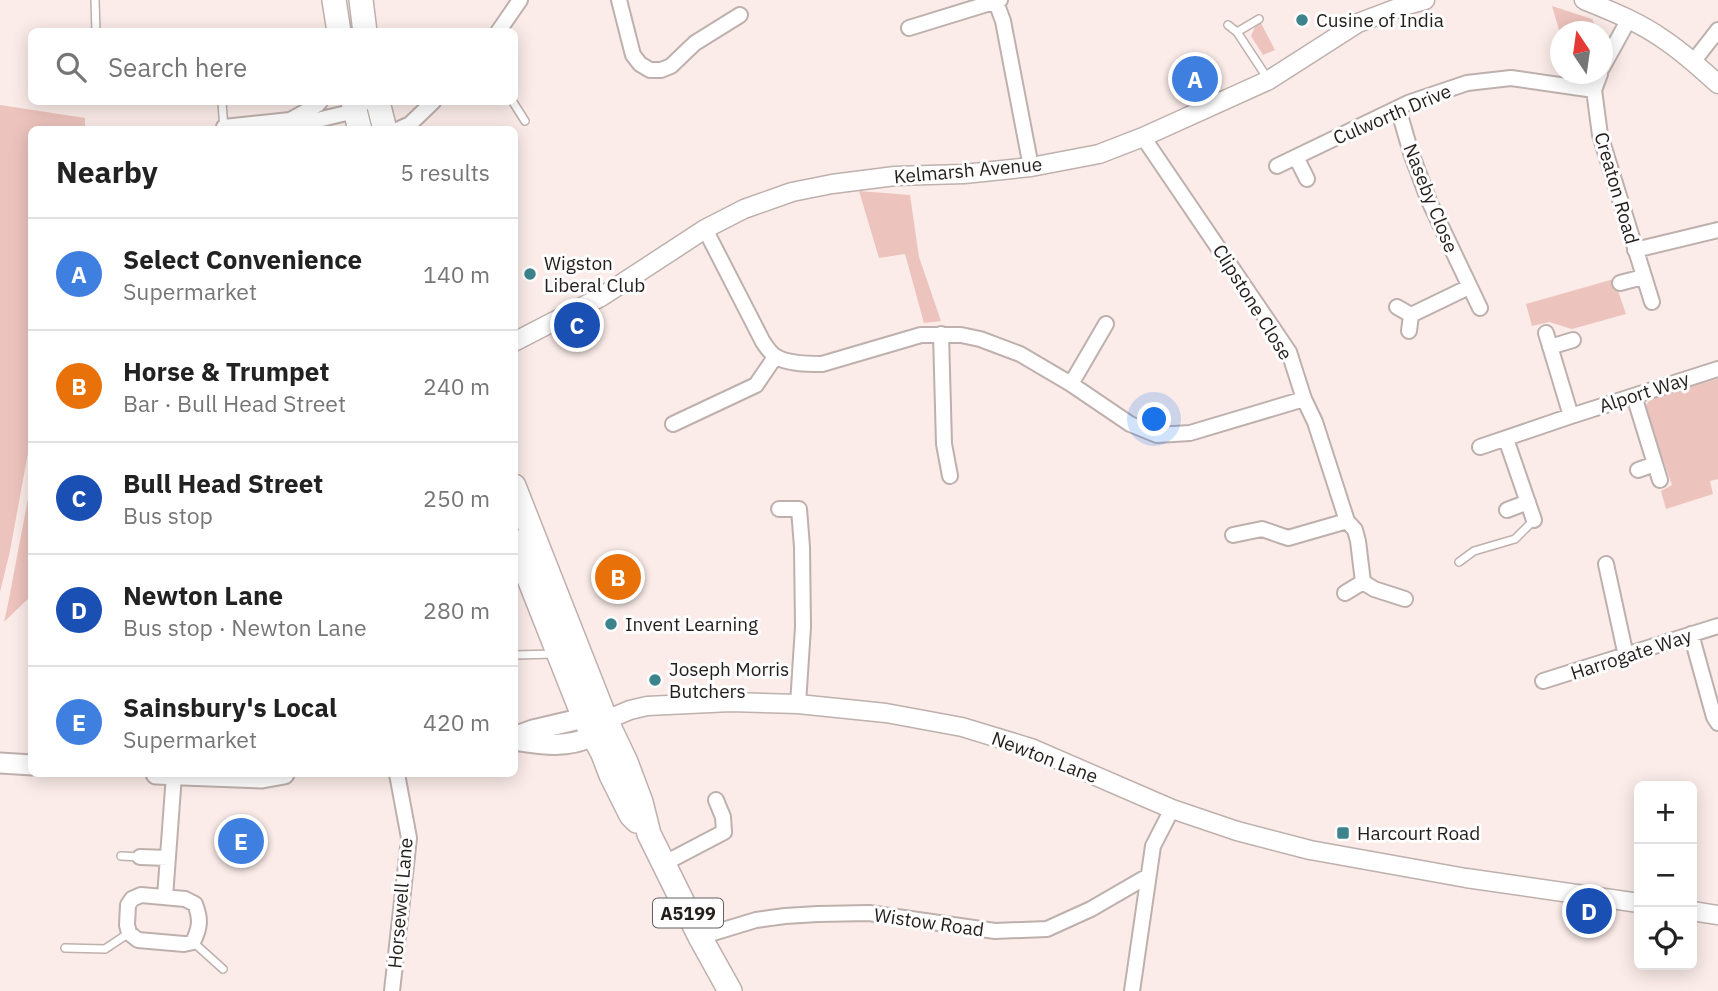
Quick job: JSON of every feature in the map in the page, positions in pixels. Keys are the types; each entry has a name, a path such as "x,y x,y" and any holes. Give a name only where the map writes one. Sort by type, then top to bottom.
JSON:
{"main road":[{"path":"334,0 338,28"},
{"path":"361,0 364,28"},
{"path":"379,105 384,126"},
{"path":"518,502 534,567 597,732"},
{"path":"518,546 534,567"},
{"path":"570,656 572,689 597,732"},
{"path":"518,739 548,745 568,743 597,732"},
{"name":"A5199","path":"597,732 626,762 641,802 649,834 730,991"},
{"name":"A5199","path":"597,732 611,775 631,815 649,834"},
{"path":"0,762 28,765"},
{"path":"238,777 268,777"}],"street":[{"path":"501,28 520,0"},
{"path":"619,0 633,55 640,64 650,70 671,66 695,43 740,15"},
{"name":"Kelmarsh Avenue","path":"518,340 601,297 705,229 744,209 792,192 832,184 895,176 964,174 1031,167 1100,154 1269,80 1358,23 1402,3 1425,0"},
{"path":"1584,0 1629,19 1662,38 1718,84"},
{"path":"909,28 998,1 1031,167"},
{"path":"1613,48 1629,19"},
{"path":"1693,62 1718,30"},
{"name":"Culworth Drive","path":"1277,166 1398,108 1467,83 1511,78 1594,90"},
{"name":"Creaton Road","path":"1596,84 1594,90 1600,135 1652,302"},
{"path":"240,126 290,120 317,105"},
{"path":"406,126 430,105"},
{"name":"Naseby Close","path":"1398,108 1429,201 1480,308"},
{"path":"292,126 358,111"},
{"name":"Clipstone Close","path":"1143,137 1289,352 1347,521 1355,530 1363,582"},
{"path":"1296,157 1307,179"},
{"path":"705,229 763,342 775,356 806,365 822,363 921,335 961,335 1020,354 1071,384 1129,424 1157,435 1190,433 1304,399"},
{"path":"1635,250 1718,230"},
{"path":"1620,283 1643,277"},
{"path":"1411,315 1469,287"},
{"path":"1397,307 1411,315"},
{"path":"1409,331 1411,315"},
{"path":"1071,384 1106,324"},
{"path":"941,334 944,444 950,476"},
{"path":"1571,416 1548,340 1573,340"},
{"path":"673,424 756,385 775,356"},
{"name":"Alport Way","path":"1480,447 1718,369"},
{"path":"1634,396 1660,480"},
{"path":"1506,439 1534,520"},
{"path":"1638,470 1655,464"},
{"path":"1507,510 1528,502"},
{"path":"779,509 799,509 803,627 797,704"},
{"path":"1233,535 1262,530 1288,538 1347,521"},
{"path":"1605,564 1626,656"},
{"path":"1345,593 1363,582 1374,589 1405,599"},
{"name":"Harrogate Way","path":"1543,681 1718,626"},
{"path":"1691,634 1714,718 1718,723"},
{"name":"Newton Lane","path":"597,732 630,709 647,706 731,702 797,704 886,713 962,727 1031,748 1172,809 1237,831 1311,850 1634,902"},
{"path":"165,777 168,858 165,897"},
{"name":"Horsewell Lane","path":"392,991 409,838 398,777"},
{"path":"663,864 724,832 723,817 716,800"},
{"path":"1132,991 1153,846 1172,809"},
{"path":"140,857 168,858"},
{"name":"Wistow Road","path":"700,937 756,920 818,914 869,914 995,931 1047,929 1091,909 1148,876"},
{"path":"141,895 185,899 195,904 199,915 198,932 194,942 184,944 138,940 129,933 128,905 132,899 141,895"},
{"path":"1697,912 1718,915"}],"lane":[{"path":"95,0 96,28"},
{"path":"1237,32 1258,19"},
{"path":"1228,25 1237,32 1269,80"},
{"path":"222,105 224,126"},
{"path":"515,105 525,121"},
{"path":"1459,562 1474,551 1515,539 1534,520"},
{"path":"518,655 570,656"},
{"path":"121,856 140,857"},
{"path":"65,948 105,949 129,933"},
{"path":"194,942 223,969"}],"shaded area":[{"path":"1552,6 1593,21 1556,21"},
{"path":"1261,23 1275,50 1263,55 1251,36 1255,27"},
{"path":"0,105 85,118 85,126 28,126 28,452 0,592"},
{"path":"859,191 910,195 919,257 941,321 924,323 905,254 879,258"},
{"path":"1614,279 1626,314 1572,329 1549,322 1532,326 1526,304"},
{"path":"1718,379 1718,479 1710,481 1713,494 1666,509 1661,491 1672,485 1648,418 1646,405 1651,399"},
{"path":"28,499 28,599 4,622"}],"place":[{"name":"Cusine of India","path":"1302,20"},
{"name":"Select Convenience","path":"1195,79"},
{"name":"Wigston Liberal Club","path":"530,274"},
{"name":"Bull Head Street","path":"577,325"},
{"name":"Horse & Trumpet","path":"618,577"},
{"name":"Invent Learning","path":"611,624"},
{"name":"Joseph Morris Butchers","path":"655,680"},
{"name":"Harcourt Road","path":"1343,833"},
{"name":"Sainsbury's Local","path":"241,841"},
{"name":"Newton Lane","path":"1589,911"}]}
